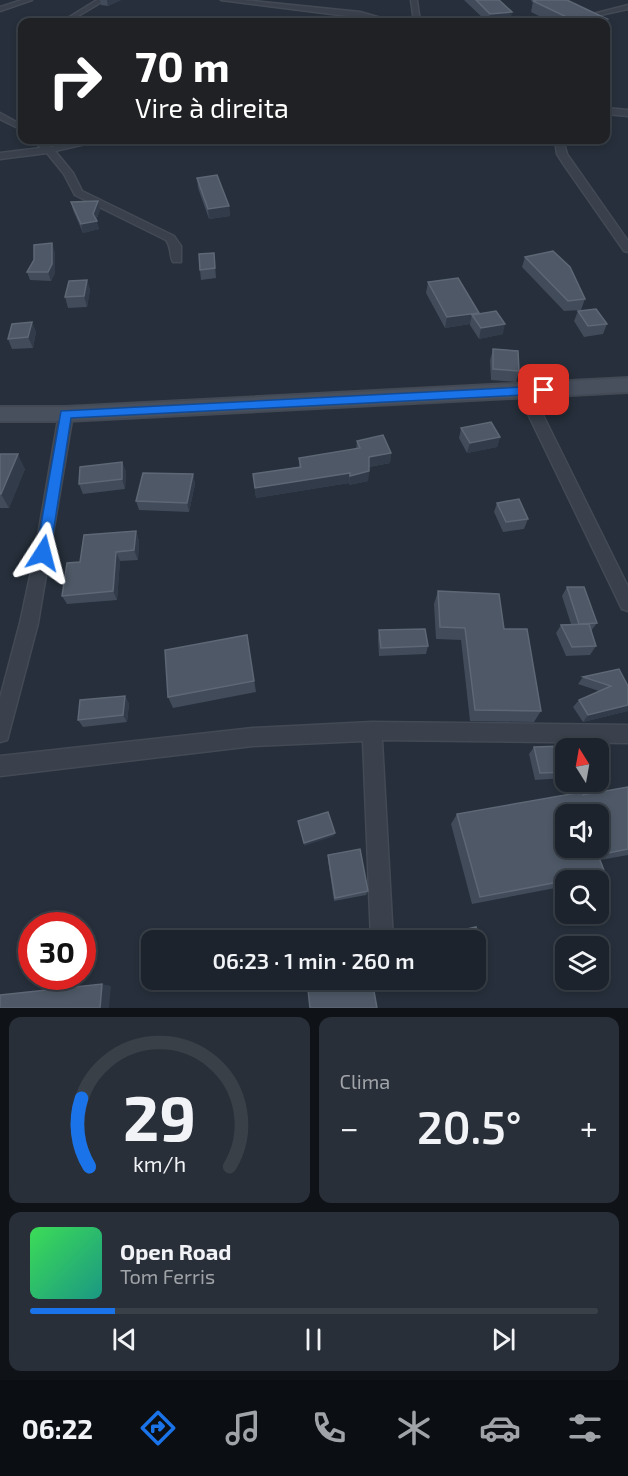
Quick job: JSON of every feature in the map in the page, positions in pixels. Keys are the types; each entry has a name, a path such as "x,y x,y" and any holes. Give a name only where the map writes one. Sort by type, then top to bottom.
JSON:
{"street":[{"path":"0,9 29,0"},
{"path":"71,18 102,0"},
{"path":"224,0 360,14 376,18"},
{"path":"414,0 416,18"},
{"path":"0,3 9,5"},
{"path":"596,14 628,8"},
{"path":"610,111 628,113"},
{"path":"0,116 18,126"},
{"path":"41,144 68,173 78,193 170,238 176,246 177,260"},
{"path":"0,156 49,150 74,144"},
{"path":"561,144 569,165 628,249"},
{"path":"0,414 66,414 628,385"},
{"path":"524,391 626,596"},
{"path":"0,733 29,623 66,414"},
{"path":"372,731 382,930"},
{"path":"0,765 253,737 372,731 628,734"}],"building":[{"path":"476,0 499,0 512,12 490,14"},
{"path":"567,0 605,18 569,18 533,1"},
{"path":"217,175 229,206 208,209 197,178"},
{"path":"98,201 93,214 97,221 81,224 71,202"},
{"path":"52,243 52,264 48,272 27,272 34,260 34,245"},
{"path":"553,251 570,267 585,299 568,301 525,257"},
{"path":"214,253 215,268 200,270 199,254"},
{"path":"458,278 479,313 447,317 428,282"},
{"path":"87,280 84,296 65,297 69,281"},
{"path":"596,309 607,324 588,326 578,311"},
{"path":"496,311 505,324 481,328 472,315"},
{"path":"32,322 28,337 8,339 12,324"},
{"path":"493,349 518,351 519,371 493,369"},
{"path":"491,422 500,437 470,443 461,428"},
{"path":"383,435 391,453 369,457 369,471 350,476 350,473 255,488 253,474 301,467 299,458 360,448 357,441"},
{"path":"0,454 18,454 1,494 0,494"},
{"path":"122,462 122,479 79,484 80,467"},
{"path":"143,473 193,474 187,503 136,501"},
{"path":"519,499 528,519 506,522 497,503"},
{"path":"136,531 134,550 116,552 113,591 62,596 67,563 80,562 84,535"},
{"path":"567,587 584,587 597,623 579,624"},
{"path":"438,591 499,594 504,629 527,629 541,711 475,710 465,628 440,627"},
{"path":"589,624 596,646 572,647 561,625"},
{"path":"425,629 428,646 381,648 379,630"},
{"path":"247,635 254,681 168,697 165,650"},
{"path":"619,669 628,686 628,705 588,715 579,700 611,686 583,677"},
{"path":"125,696 123,715 78,720 80,700"},
{"path":"555,746 555,772 540,773 534,747"},
{"path":"628,787 628,849 609,853 609,804 555,804 555,858 599,858 604,870 555,870 555,883 480,897 457,814 582,792 583,795"},
{"path":"328,812 335,833 304,843 298,821"},
{"path":"360,849 368,891 335,898 328,855"},
{"path":"102,984 100,1008 0,1008 0,995 46,990 96,990 96,985"},
{"path":"308,990 374,990 377,1008 310,1008"}],"route":[{"path":"43,553 66,414 544,390"}]}
